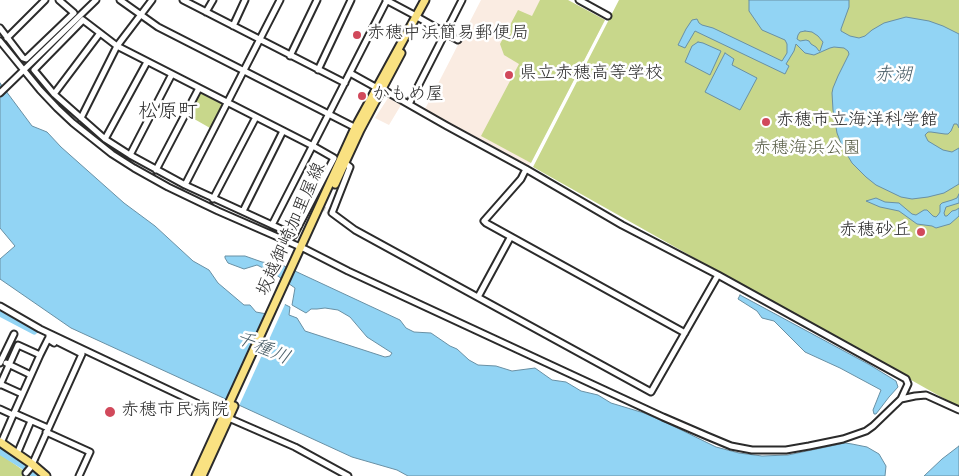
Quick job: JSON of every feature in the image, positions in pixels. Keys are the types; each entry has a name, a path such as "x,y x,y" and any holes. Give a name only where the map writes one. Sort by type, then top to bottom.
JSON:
{"main road":[{"name":"坂越御崎加里屋線","path":"196,476 227,414 303,249 340,161 380,88 424,0"},
{"name":"坂越御崎加里屋線","path":"417,17 429,0"},
{"name":"坂越御崎加里屋線","path":"202,476 227,414"},
{"path":"0,442 46,476"}],"street":[{"path":"7,38 45,0"},
{"path":"0,28 23,58 26,59 74,13 59,0"},
{"path":"0,93 96,0"},
{"path":"120,0 158,27 358,129"},
{"path":"81,118 117,46 152,0"},
{"path":"183,0 344,83"},
{"path":"206,12 212,0"},
{"path":"233,26 245,0"},
{"path":"185,186 280,0"},
{"path":"290,56 317,0"},
{"path":"318,70 351,0"},
{"path":"272,225 386,0 458,40"},
{"path":"408,104 462,0"},
{"path":"579,0 608,16"},
{"path":"340,161 294,235 185,186 130,155 105,139 81,118 54,94 34,70 83,20 117,46 312,146 340,161 350,167 332,213 355,230 651,392 718,275"},
{"path":"54,94 100,33"},
{"path":"0,41 23,71 73,123 112,154 168,187 663,417 731,446 752,450 786,450 802,448 857,434 873,426 901,399 908,384 906,379 718,275 622,225 526,169 350,73"},
{"path":"105,139 147,62"},
{"path":"130,155 172,74"},
{"path":"156,170 199,88"},
{"path":"214,199 256,117"},
{"path":"73,123 105,139"},
{"path":"243,211 283,131"},
{"path":"526,169 521,179 484,221 510,238 685,333"},
{"path":"478,297 510,238"},
{"path":"0,306 40,329 227,414 295,447 348,476"},
{"path":"26,473 82,354 56,341 40,329"},
{"path":"14,334 1,362 31,374"},
{"path":"0,442 48,339 65,348 67,347"},
{"path":"22,394 0,384 9,364 18,345 40,355"},
{"path":"901,399 926,395 959,410"},
{"path":"0,409 31,421 90,452 79,476"},
{"path":"17,454 31,421"}],"shaded area":[{"name":"県立赤穂高等学校","path":"481,0 568,0 605,20 529,166 425,109"},
{"path":"388,98 401,105 389,125 375,118"}],"green space":[{"path":"540,0 568,0 605,20 531,163 481,136 519,64 504,55 500,44 518,10 532,16"},
{"name":"赤穂海浜公園","path":"619,0 959,0 959,407 533,167"},
{"path":"199,92 223,103 213,127 210,128 188,114"},
{"path":"0,454 20,468 30,476 0,476"}],"water":[{"name":"赤湖","path":"749,0 849,0 849,7 841,31 850,36 859,38 865,36 884,23 906,17 929,21 959,34 959,128 957,124 954,124 948,134 928,132 925,135 928,141 943,150 952,152 959,148 959,184 944,193 928,197 912,199 901,197 876,185 852,163 837,133 833,110 833,88 849,54 844,48 834,47 814,55 805,53 796,44 786,64 789,66 785,74 695,31 685,48 678,45 692,20 697,19 702,25 713,28 782,61 787,53 785,40 762,30 749,11","holes":["800,32 812,32 823,42 820,51 809,41 797,39"]},
{"path":"698,42 721,51 710,75 685,62 692,46"},
{"path":"725,53 734,59 732,65 757,78 740,110 705,92"},
{"name":"千種川","path":"0,83 32,126 47,132 61,147 124,203 155,226 193,261 209,270 218,283 244,305 250,305 256,312 267,314 282,303 290,307 289,315 297,318 305,331 385,357 390,356 392,353 367,337 350,317 338,310 325,308 311,309 306,313 292,305 295,288 275,274 257,265 244,269 228,263 225,256 245,256 262,262 282,265 400,320 406,328 414,332 431,333 478,365 496,366 512,371 535,368 552,380 566,382 581,391 598,395 611,403 644,413 716,447 762,456 788,455 845,443 852,444 867,447 879,454 886,466 885,476 408,476 397,470 352,457 71,328 0,279 0,259 15,246 0,228"},
{"path":"959,194 959,203 946,207 944,213 947,216 959,208 959,216 950,224 936,228 917,224 899,211 880,207 866,201 876,198 885,202 899,203 912,214 916,215 927,210 936,217 940,212 940,205 942,203 957,198"},
{"path":"740,295 870,365 896,381 898,387 874,414 873,410 881,390 805,352 774,321 762,318 757,311 738,299"},
{"path":"959,446 959,476 924,476 942,459"}],"pier":[{"path":"281,300 286,302 238,408 225,402 268,310"}],"waterway":[{"path":"0,313 34,331"},
{"path":"0,451 36,476"}],"tunnel":[{"path":"314,204 332,213"}],"place":[{"name":"赤穂中浜簡易郵便局","path":"357,35"},
{"name":"県立赤穂高等学校","path":"509,75"},
{"name":"かもめ屋","path":"362,96"},
{"name":"赤穂市立海洋科学館","path":"766,122"},
{"name":"赤穂砂丘","path":"921,232"},
{"name":"赤穂市民病院","path":"110,412"}],"district":[{"name":"松原町","path":"168,114"}]}
